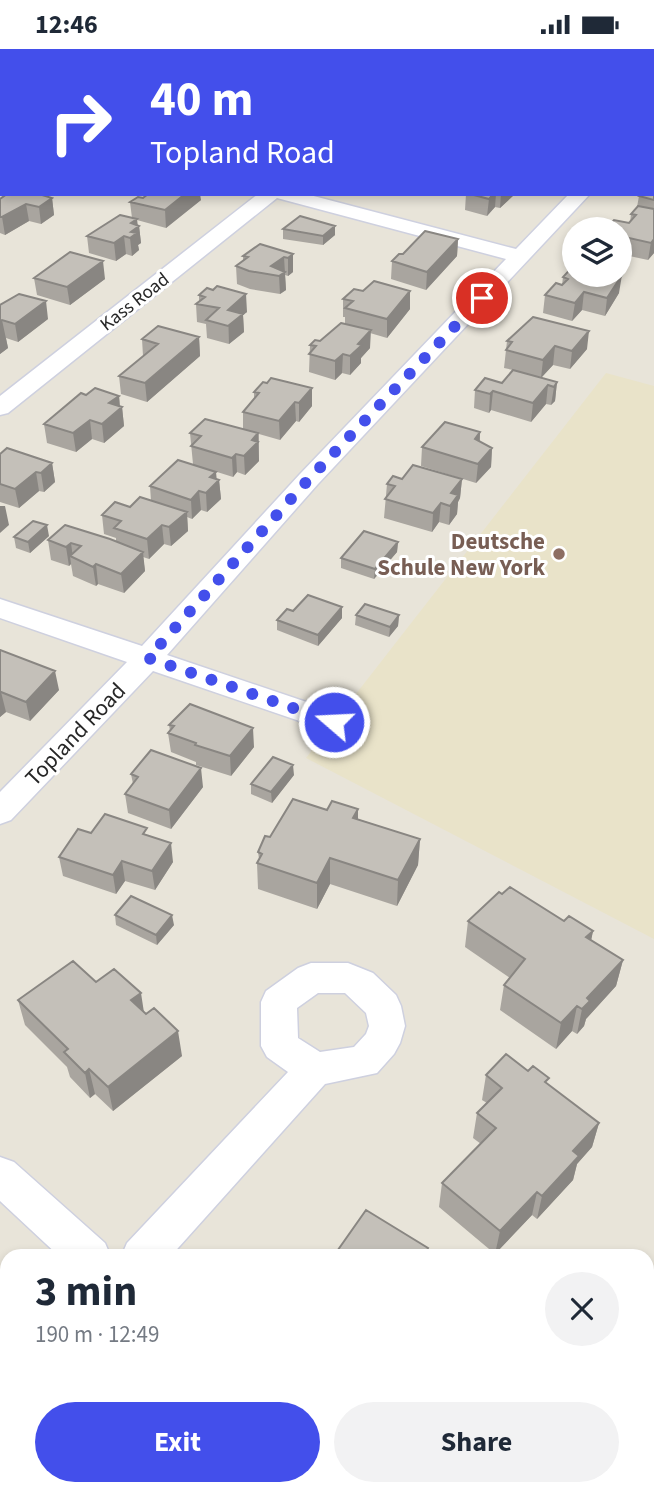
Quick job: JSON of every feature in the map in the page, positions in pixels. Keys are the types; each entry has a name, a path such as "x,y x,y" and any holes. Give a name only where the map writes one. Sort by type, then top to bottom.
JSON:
{"street":[{"name":"Kass Road","path":"0,408 267,196"},
{"path":"291,196 521,257"},
{"name":"Topland Road","path":"0,811 148,658 309,479 578,196"},
{"path":"0,608 334,722"},
{"path":"149,1249 315,1069"},
{"path":"0,1175 81,1249"}],"shaded area":[{"name":"Deutsche Schule New York","path":"606,373 654,386 654,939 306,758"}],"building":[{"path":"4,196 52,198 39,207 26,204 2,217 0,199"},
{"path":"182,196 165,210 130,202 138,197"},
{"path":"638,206 654,209 654,239 651,243 632,239 632,220 636,215 631,214"},
{"path":"120,215 137,219 131,223 139,226 131,232 137,233 130,238 124,236 114,243 87,236"},
{"path":"300,216 335,226 323,236 283,229"},
{"path":"425,231 458,239 427,272 392,261 399,254 403,254"},
{"path":"260,244 293,254 271,266 285,272 279,276 236,266 248,257 243,256"},
{"path":"70,252 103,261 67,287 34,278"},
{"path":"374,281 410,291 387,319 345,308 353,301 343,299 354,289 363,291"},
{"path":"556,283 562,287 614,287 607,298 584,292 575,303 545,295"},
{"path":"217,286 246,294 228,310 243,314 228,326 206,320 219,308 196,304 205,297 199,295 207,288 213,290"},
{"path":"19,294 46,301 15,324 0,321 0,305"},
{"path":"533,317 589,331 572,351 555,346 543,360 506,350 512,342 507,341"},
{"path":"341,323 371,330 358,344 362,345 350,356 343,354 335,361 309,354 316,346 310,345 315,340 320,341"},
{"path":"158,326 199,337 145,383 119,376 158,344 142,339"},
{"path":"513,370 557,382 554,387 548,385 533,403 493,391 490,394 475,390 485,378 502,383"},
{"path":"271,378 312,388 299,403 295,402 279,421 243,412 259,393 254,392"},
{"path":"95,388 119,396 109,403 122,407 102,424 90,420 73,433 44,424 81,393 86,395"},
{"path":"205,419 258,433 252,440 258,442 244,456 236,454 232,458 191,446 201,436 190,433"},
{"path":"445,422 480,432 475,439 492,448 478,464 422,447"},
{"path":"7,448 52,463 15,489 0,484 0,454"},
{"path":"178,460 216,472 210,477 219,480 206,493 199,491 191,500 150,486"},
{"path":"413,465 462,479 451,493 458,495 450,506 441,503 433,513 385,499 395,486 387,484 393,476 402,479"},
{"path":"140,497 187,512 169,527 162,525 147,539 114,528 121,521 102,515 115,502 130,507"},
{"path":"33,521 47,525 28,542 14,537"},
{"path":"65,525 143,552 121,574 96,564 93,567 70,556 81,546 71,543 66,547 48,540"},
{"path":"364,531 398,542 375,569 341,558"},
{"path":"308,595 342,607 318,635 277,620 287,609 293,611"},
{"path":"365,604 399,615 390,627 356,615"},
{"path":"0,650 55,671 26,702 0,693"},
{"path":"190,704 253,728 230,756 195,745 196,743 168,733 174,726 169,725"},
{"path":"151,750 201,768 169,810 125,794 138,777 131,774"},
{"path":"273,757 293,765 271,792 251,784"},
{"path":"293,799 327,810 332,801 358,809 353,818 420,839 398,880 330,858 317,883 257,863 262,854 258,852 265,836 270,837"},
{"path":"105,814 147,828 143,834 171,843 152,871 122,861 113,875 59,857 78,829 91,833"},
{"path":"510,887 564,921 569,916 593,931 586,937 623,960 587,998 590,1001 582,1009 577,1006 561,1023 504,985 525,959 468,921 499,892 502,894"},
{"path":"131,896 172,915 156,935 115,915"},
{"path":"73,961 96,982 114,969 141,993 131,1000 146,1014 154,1008 178,1031 108,1087 89,1069 85,1073 64,1052 68,1049 18,1000"},
{"path":"506,1054 528,1071 533,1066 549,1078 545,1082 599,1123 573,1151 579,1156 542,1196 537,1192 500,1231 442,1183 496,1128 477,1113 502,1088 486,1075"},
{"path":"366,1210 428,1248 427,1249 339,1249"}],"place":[{"name":"Deutsche Schule New York","path":"559,554"}],"route":[{"path":"334,722 148,658 309,479 482,298"}]}
